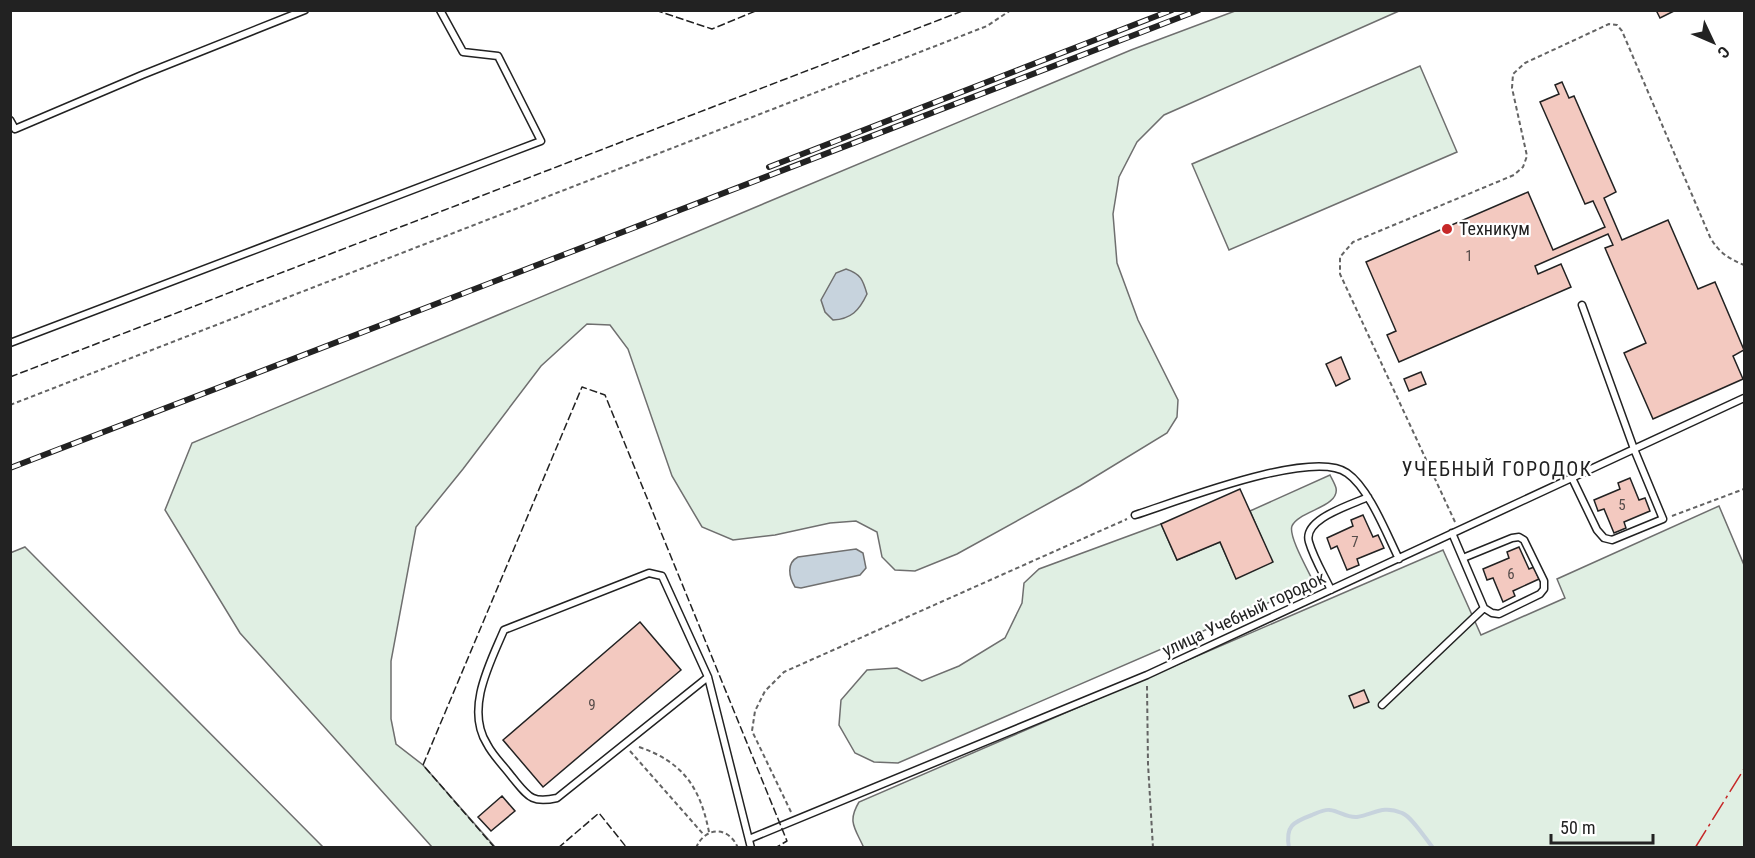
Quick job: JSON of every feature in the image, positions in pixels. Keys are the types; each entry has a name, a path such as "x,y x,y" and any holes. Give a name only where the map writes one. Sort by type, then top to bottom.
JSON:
{"lane":[{"path":"10,120 15,129 305,10"},
{"path":"10,343 541,141 498,56 464,52 440,10"},
{"path":"1572,478 1597,530 1604,538 1612,540 1663,519 1634,449 1582,304"},
{"name":"улица Учебный городок","path":"749,839 1147,675 1744,398"},
{"path":"1135,515 1264,474 1314,466 1332,466 1348,473 1368,497 1398,559"},
{"path":"1331,590 1308,540 1309,530 1317,521 1368,497"},
{"path":"1452,533 1462,558 1484,608 1492,613 1499,614 1540,594 1544,589 1544,581 1524,540 1519,537 1462,558"},
{"path":"708,677 557,798 542,801 529,798 486,743 479,722 480,699 485,676 504,630 649,573 662,576 708,677 751,848"},
{"path":"1382,705 1484,608"}],"path":[{"path":"10,405 987,26 1011,10"},
{"path":"1459,530 1341,273 1340,257 1353,242 1514,175 1523,167 1527,156 1512,88 1513,74 1525,63 1609,24 1617,25 1622,31 1710,237 1724,256 1744,265"},
{"path":"1663,519 1744,489"},
{"path":"795,820 752,731 755,711 765,690 784,672 1135,515"},
{"path":"1147,675 1148,764 1153,848"},
{"path":"624,744 653,752 683,772 694,787 709,832"},
{"path":"624,744 704,835"},
{"path":"696,848 704,835 715,831 727,833 738,848"}],"green space":[{"path":"1235,11 1399,11 1164,115 1137,142 1119,177 1113,214 1117,263 1138,320 1178,400 1177,417 1167,433 1080,486 957,554 915,571 895,570 882,557 877,532 856,521 830,523 775,535 733,540 702,527 672,476 628,349 610,325 587,324 541,366 416,527 391,661 391,719 396,744 423,765 495,847 432,847 240,633 165,510 192,443 1131,50"},
{"path":"1420,66 1457,152 1229,250 1192,164"},
{"path":"1330,475 1336,488 1336,494 1332,500 1302,516 1292,526 1296,546 1314,583 898,763 874,762 855,753 839,725 841,700 867,670 897,668 922,681 959,666 1005,638 1022,603 1024,583 1039,569 1161,524 1177,560 1220,542 1236,578 1272,562 1250,511"},
{"path":"1719,506 1744,565 1744,847 864,848 855,830 853,815 859,802 1443,550 1481,635 1565,598 1557,579"},
{"path":"25,547 323,847 11,847 10,553"}],"shaded area":[{"path":"846,269 861,278 867,294 854,313 845,318 833,320 825,312 821,300 836,273"},
{"path":"856,549 863,553 866,568 860,575 801,588 795,587 791,579 790,566 798,557"}],"building":[{"path":"1656,10 1676,10 1660,18"},
{"path":"1562,82 1569,98 1574,96 1616,192 1604,198 1622,240 1668,220 1698,289 1715,282 1744,350 1733,356 1743,379 1653,419 1624,353 1646,343 1605,248 1613,245 1608,234 1535,266 1538,274 1561,264 1571,287 1399,362 1387,335 1396,331 1366,262 1528,192 1553,250 1605,227 1593,201 1585,204 1540,102 1559,94 1555,85"},
{"path":"1341,357 1350,379 1336,386 1326,364"},
{"path":"1421,372 1426,384 1409,391 1404,379"},
{"path":"1630,478 1639,500 1645,498 1650,511 1624,522 1626,528 1614,533 1604,509 1598,511 1594,500 1620,489 1618,483"},
{"path":"1240,489 1273,562 1236,579 1220,542 1177,560 1161,524"},
{"path":"1363,515 1373,537 1378,535 1384,548 1357,559 1359,565 1347,570 1337,546 1331,549 1327,538 1353,526 1351,520"},
{"path":"1519,547 1529,569 1534,567 1539,579 1513,591 1515,596 1503,602 1493,578 1487,580 1483,569 1509,558 1507,552"},
{"path":"640,622 681,670 543,787 503,740"},
{"path":"1364,690 1369,702 1354,708 1349,696"},
{"path":"502,796 515,811 491,831 478,817"}],"waterway":[{"path":"1289,848 1288,835 1292,826 1300,820 1325,810 1357,817 1389,810 1402,813 1410,818 1433,848"}],"railway":[{"path":"769,167 1172,10"},
{"path":"10,468 1199,10"}],"fence":[{"path":"655,10 712,29 758,10"},
{"path":"10,377 965,10"},
{"path":"495,848 423,765 582,387 605,395 787,841 775,848"},
{"path":"558,848 599,813 627,848"}],"power":[{"path":"1695,848 1744,769"}],"place":[{"name":"Техникум","path":"1447,229"}],"district":[{"name":"УЧЕБНЫЙ ГОРОДОК","path":"1497,469"}]}
